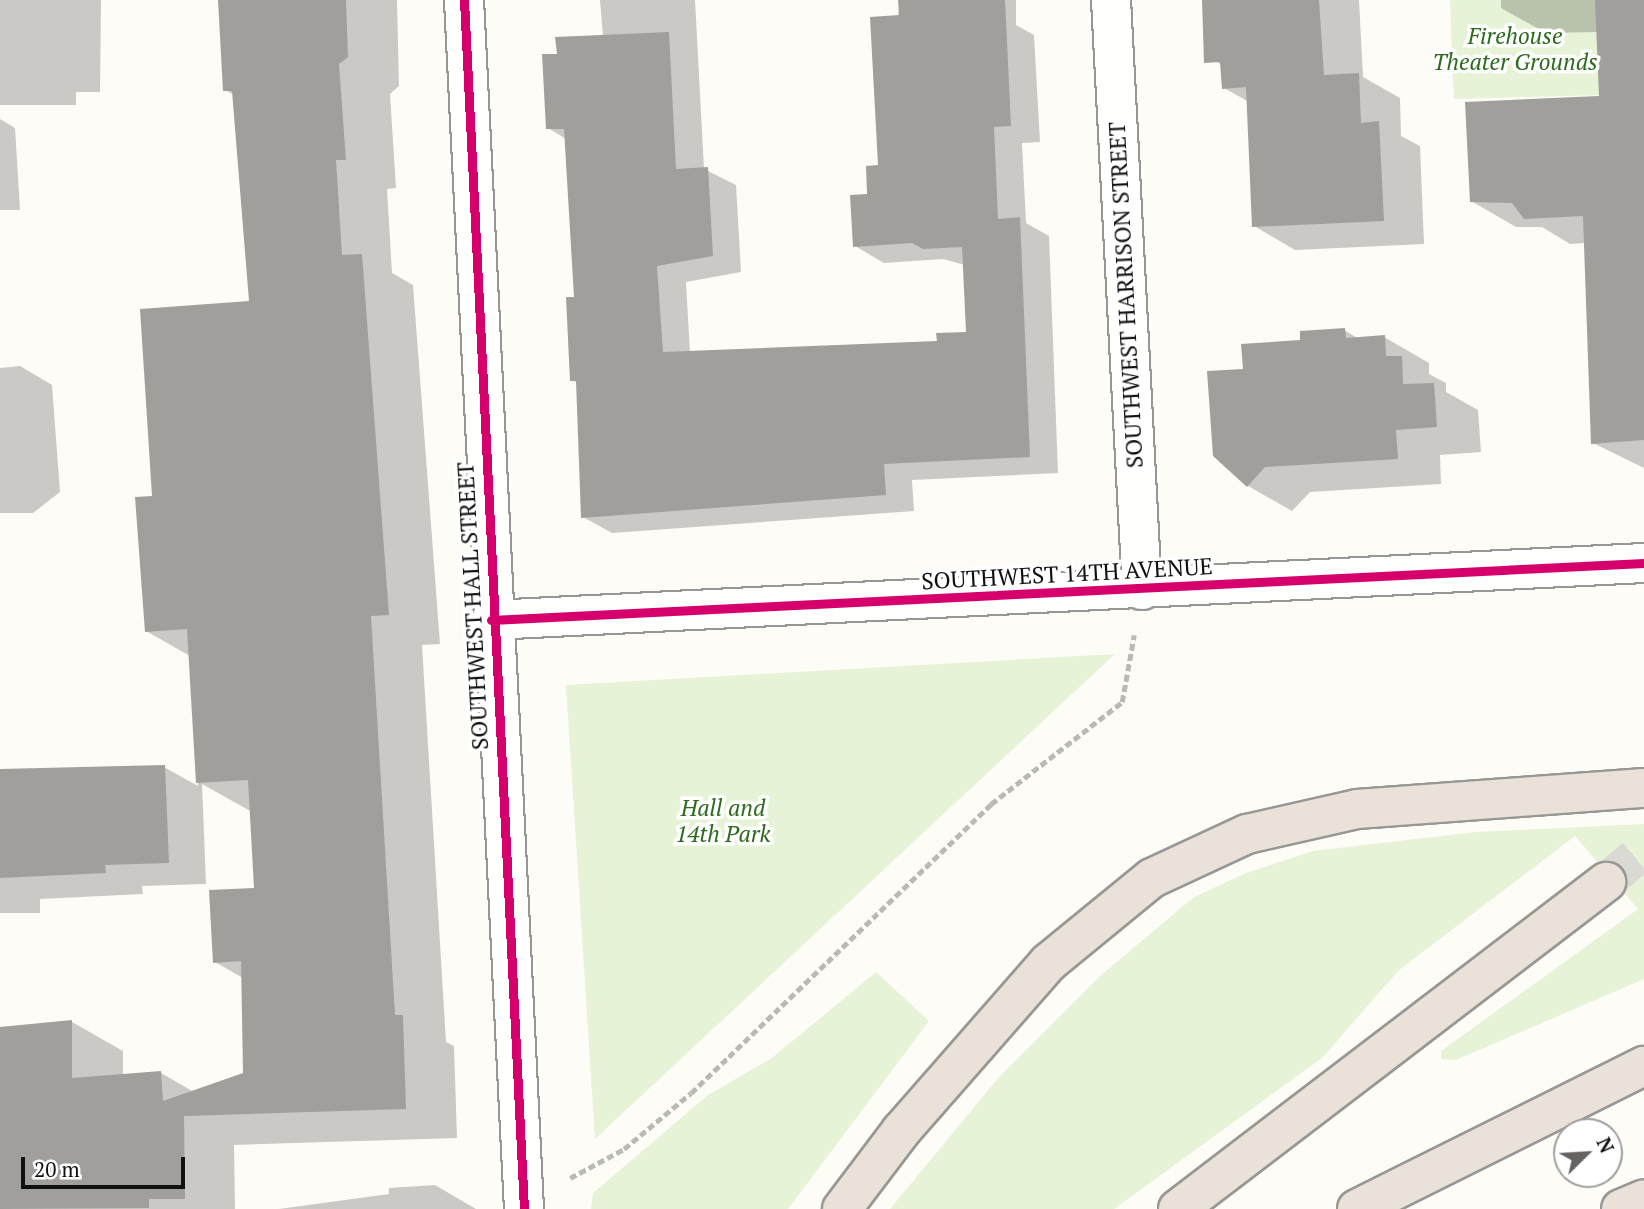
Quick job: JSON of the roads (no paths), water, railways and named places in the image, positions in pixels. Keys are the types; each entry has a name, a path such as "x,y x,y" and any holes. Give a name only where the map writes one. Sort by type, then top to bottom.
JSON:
{"highway":[{"path":"842,1209 901,1131 1048,962 1152,878 1247,834 1357,809 1644,788"},
{"path":"1178,1209 1606,882"},
{"path":"1357,1209 1644,1066"},
{"path":"1621,1209 1644,1199"}],"street":[{"name":"SOUTHWEST HALL STREET","path":"464,0 491,620 526,1200"},
{"name":"SOUTHWEST HARRISON STREET","path":"1111,0 1142,590"},
{"name":"SOUTHWEST 14TH AVENUE","path":"491,620 1644,564"}],"tunnel":[{"path":"1606,882 1644,850"}],"park label":[{"name":"Firehouse Theater Grounds","path":"1515,49"},
{"name":"Hall and 14th Park","path":"723,821"}]}
